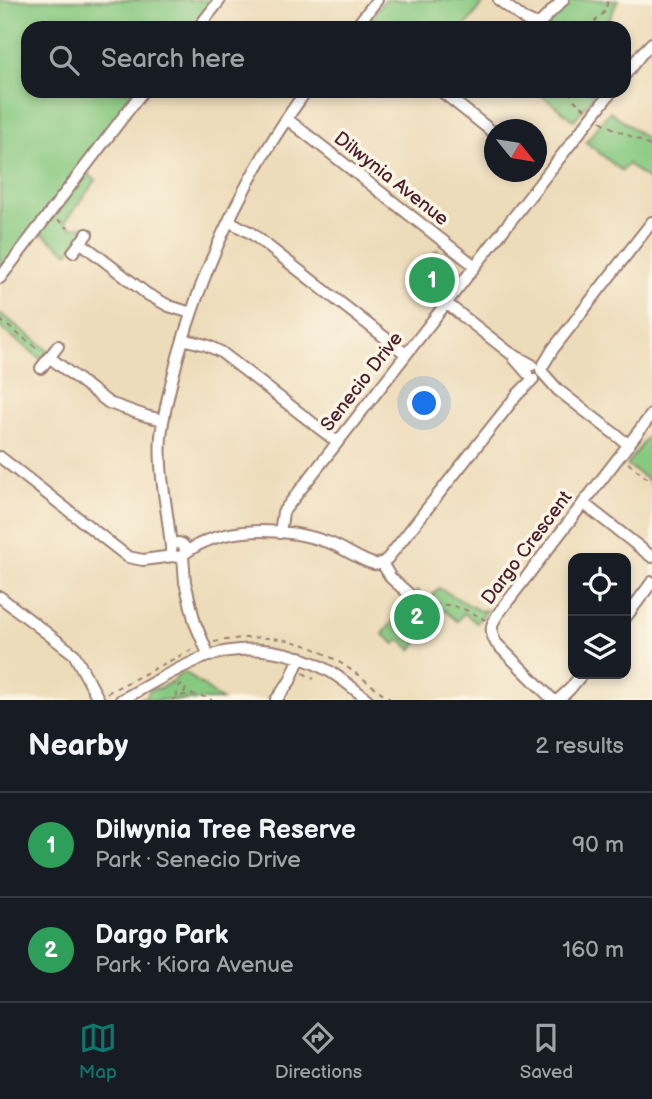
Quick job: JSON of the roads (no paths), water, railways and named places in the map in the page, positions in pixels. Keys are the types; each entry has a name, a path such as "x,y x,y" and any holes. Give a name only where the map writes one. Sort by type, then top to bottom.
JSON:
{"street":[{"path":"204,21 220,0"},
{"path":"360,21 377,0"},
{"path":"499,0 528,21"},
{"path":"542,21 563,0"},
{"path":"631,67 652,43"},
{"path":"0,278 138,98"},
{"path":"206,657 177,551 178,533 167,509 163,489 163,419 183,339 206,272 254,172 301,98"},
{"path":"450,98 484,124"},
{"name":"Senecio Drive","path":"547,167 607,98"},
{"name":"Dilwynia Avenue","path":"287,118 475,266"},
{"name":"Senecio Drive","path":"280,533 283,512 475,266 535,182"},
{"path":"229,221 251,233 406,354"},
{"path":"0,457 123,554 138,560 149,560 177,551 190,541 253,532 313,538 343,548 372,563 382,563 652,222"},
{"path":"73,252 84,238 147,294 169,306 191,313"},
{"path":"446,303 629,445"},
{"path":"183,339 221,352 337,442"},
{"path":"41,368 44,354 58,346"},
{"path":"44,354 109,403 138,414 163,419"},
{"name":"Dargo Crescent","path":"556,700 496,643 492,625 652,414"},
{"path":"583,503 652,557"},
{"path":"382,563 391,578 408,593"},
{"path":"627,616 652,582"},
{"path":"0,597 74,654 101,697"},
{"path":"121,700 206,657 251,650 300,657 328,670 368,700"},
{"path":"276,700 290,681 300,657"},
{"path":"556,700 578,679"}],"place":[{"name":"Dilwynia Tree Reserve","path":"432,280"},
{"name":"Dargo Park","path":"417,617"}]}
